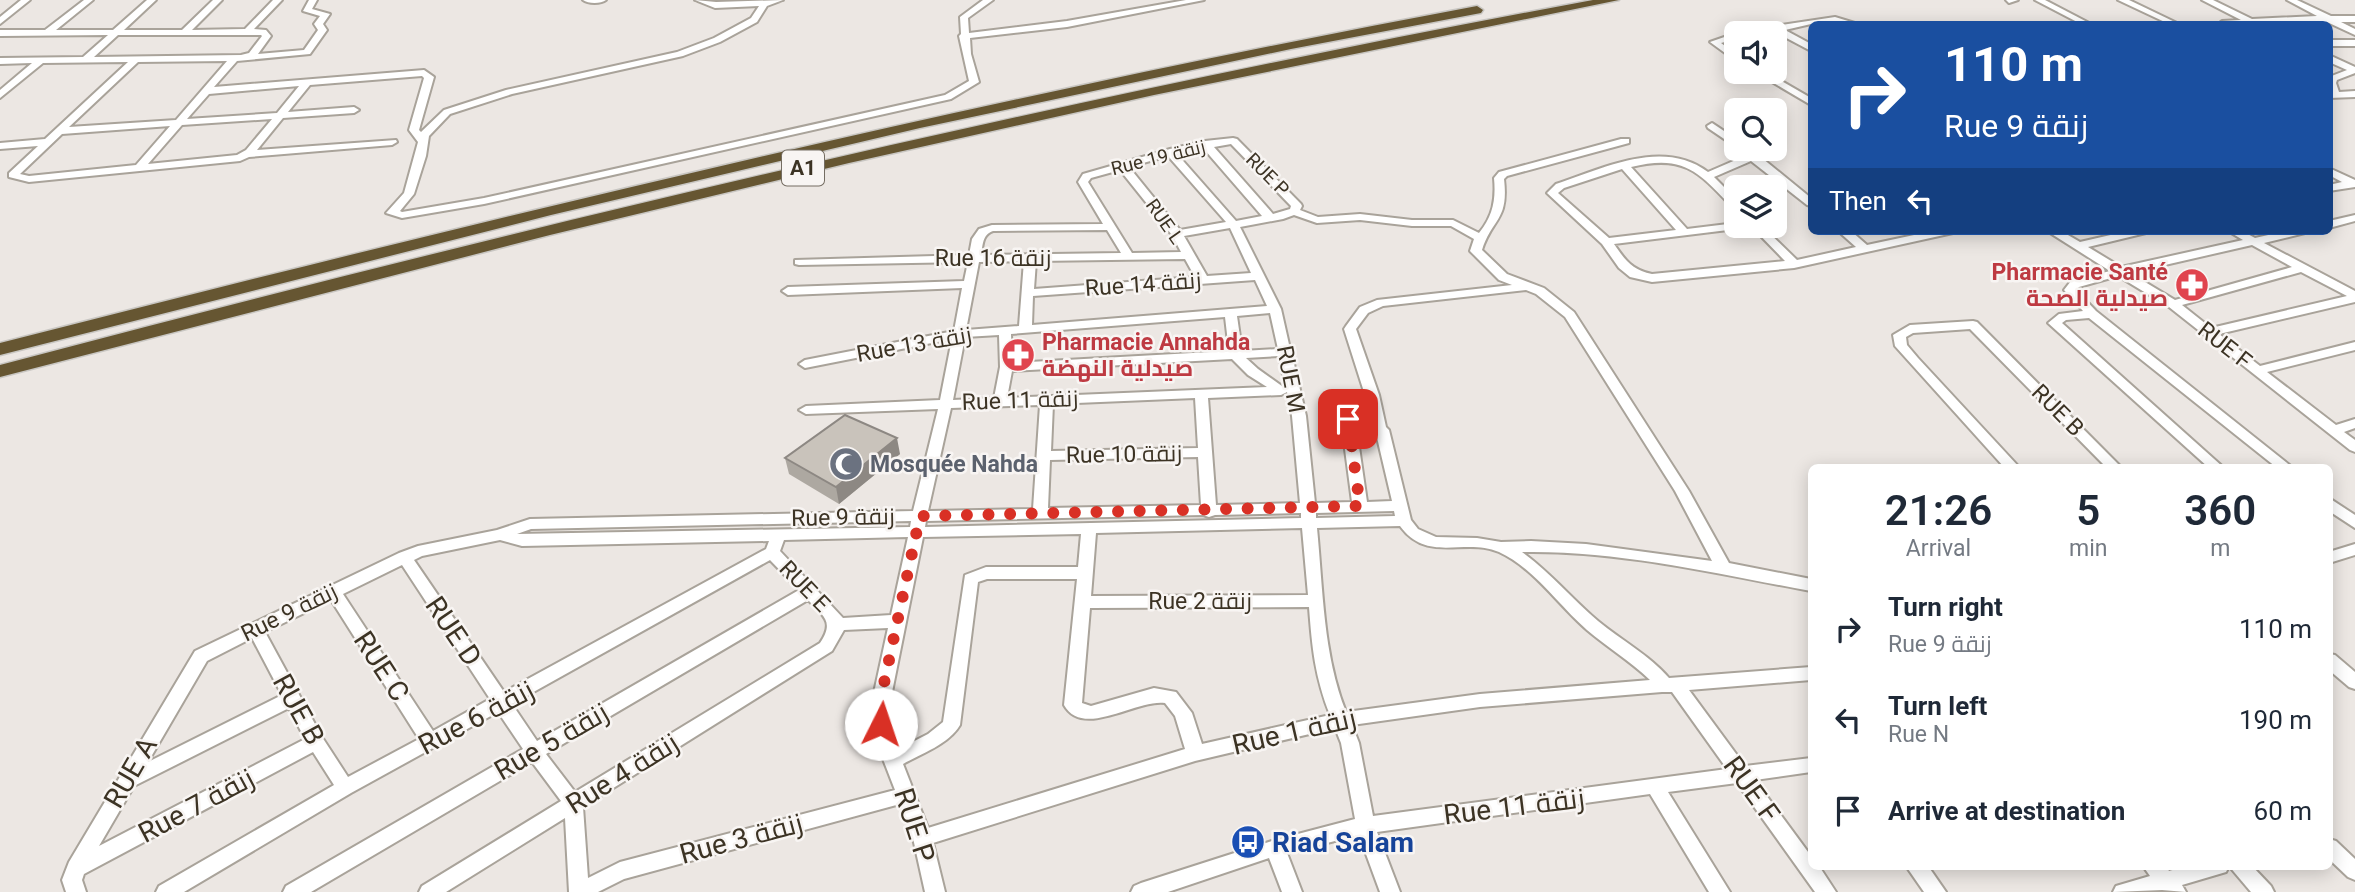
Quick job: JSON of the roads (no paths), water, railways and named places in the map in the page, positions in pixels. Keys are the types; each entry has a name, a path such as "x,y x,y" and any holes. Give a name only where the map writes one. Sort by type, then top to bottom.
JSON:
{"highway":[{"name":"A1","path":"0,349 438,237 889,129 1170,69 1531,0"},
{"name":"A1","path":"0,371 517,238 894,145 1249,69 1613,0"}],"street":[{"path":"0,21 26,0"},
{"path":"47,33 89,0"},
{"path":"84,61 152,0"},
{"path":"183,33 218,0"},
{"path":"247,32 278,0"},
{"path":"0,61 234,59 307,52 323,30 318,24 326,14 307,11 313,0"},
{"path":"587,0 602,0"},
{"path":"699,0 715,5 774,1"},
{"path":"774,1 761,7 756,19 695,49 454,108 433,123 422,141 421,156 409,194 391,211 393,214 484,201 948,97 974,82 963,36 964,17 989,0"},
{"path":"963,36 1057,26 1200,0"},
{"path":"2009,1 2014,0"},
{"path":"2039,0 2081,21"},
{"path":"2122,0 2168,21"},
{"path":"2206,0 2249,20"},
{"path":"2291,0 2355,32"},
{"path":"2242,21 2328,18 2355,21"},
{"path":"1787,27 1808,24"},
{"path":"0,33 262,32 267,36 249,57"},
{"path":"1787,35 1808,46"},
{"path":"1724,39 1714,42 1724,49"},
{"path":"2333,43 2355,43"},
{"path":"139,168 234,59"},
{"path":"2333,60 2354,70"},
{"path":"0,95 40,61"},
{"path":"134,61 13,175 29,179 229,160 247,154 392,142"},
{"path":"2333,78 2354,70"},
{"path":"205,91 427,74 429,76 415,134 422,141"},
{"path":"247,154 306,84"},
{"path":"1780,84 1808,100"},
{"path":"2333,95 2355,94"},
{"path":"61,131 175,125 354,110"},
{"path":"417,120 433,123"},
{"path":"1712,126 1724,135"},
{"name":"Rue 19 زنقة","path":"1110,228 1083,182 1087,176 1122,164 1205,144 1233,141 1241,148"},
{"path":"1625,141 1503,174 1499,178 1500,206 1497,220 1480,238 1476,251 1503,278 1528,286 1554,300 1570,315 1682,491 1724,568"},
{"path":"0,146 48,142"},
{"path":"1205,144 1269,216"},
{"name":"RUE P","path":"1241,148 1294,206"},
{"name":"RUE M","path":"1170,152 1233,224 1275,309 1287,352 1299,416 1325,674 1350,743 1364,825 1390,892"},
{"path":"1724,193 1708,176 1687,163 1666,158 1625,166 1560,186 1552,193 1606,242 1623,267 1634,274 1652,278 1794,264 1932,235"},
{"path":"1708,176 1733,161"},
{"path":"1759,161 1808,201"},
{"name":"RUE L","path":"1122,164 1177,234 1203,280"},
{"path":"1625,166 1684,232"},
{"path":"2333,173 2354,183"},
{"path":"2333,187 2354,183"},
{"path":"1177,234 1269,216 1294,206 1317,220 1349,217 1421,224 1453,223 1480,238"},
{"path":"2333,224 2355,218"},
{"path":"973,258 983,231 1011,227 1110,228 1129,257"},
{"path":"1606,242 1724,227"},
{"path":"1849,235 1866,250"},
{"name":"RUE F","path":"2060,235 2173,304 2355,447"},
{"path":"2079,246 2125,235"},
{"path":"2241,235 2355,297"},
{"path":"2281,464 2092,314 2074,296 2070,288 2121,271 2284,235"},
{"path":"1768,238 1794,264"},
{"name":"Rue 16 زنقة","path":"799,262 1188,256"},
{"name":"RUE P","path":"935,892 922,838 892,761 881,724 880,702 946,402 973,258"},
{"path":"1025,329 1030,259"},
{"path":"2173,304 2302,268"},
{"name":"Rue 14 زنقة","path":"1027,293 1260,276"},
{"path":"788,291 970,285"},
{"path":"1528,286 1381,303 1356,317 1351,334 1372,395 1402,514 1412,534 1424,540 1500,547 1532,545 1610,551 1724,568 1808,584"},
{"path":"2210,332 2355,297"},
{"name":"Rue 13 زنقة","path":"805,364 960,334 1275,309"},
{"path":"1231,313 1236,355 1277,391 1293,392"},
{"path":"2092,314 2063,317 2054,323 2213,464"},
{"name":"RUE B","path":"2009,464 1913,361 1898,339 1899,335 1910,329 1973,325 2112,464"},
{"path":"1000,401 1006,367 1004,330"},
{"path":"2258,370 2355,346"},
{"path":"1006,367 1287,352"},
{"name":"Rue 11 زنقة","path":"806,410 946,402 1277,391"},
{"path":"1201,394 1209,512"},
{"path":"1040,515 1047,399"},
{"path":"1360,506 1348,419 1382,432"},
{"path":"2335,430 2355,423"},
{"name":"Rue 10 زنقة","path":"1044,456 1205,452"},
{"name":"Rue 9 زنقة","path":"499,535 522,541 775,544 918,524 1040,515 1209,512 1308,516 1360,506 1402,514"},
{"path":"2333,506 2355,523"},
{"name":"Rue 9 زنقة","path":"201,656 404,557 448,543 499,535 530,524 918,524 1089,529 1308,516 1402,514"},
{"path":"1089,529 1073,705 1081,712 1091,713 1154,695 1170,697 1183,713 1196,754"},
{"name":"RUE E","path":"775,544 810,591 835,618 837,624 833,639 816,654"},
{"name":"Rue 6 زنقة","path":"166,892 345,788 502,704 775,544"},
{"name":"RUE F","path":"1500,547 1519,557 1593,626 1672,687 1741,774 1808,867"},
{"path":"2333,557 2355,549"},
{"name":"RUE D","path":"404,557 534,751 573,803"},
{"path":"892,761 934,739 951,725 971,579 986,573 1085,573"},
{"name":"RUE C","path":"333,591 430,741"},
{"name":"Rue 5 زنقة","path":"293,892 810,591"},
{"name":"Rue 2 زنقة","path":"1083,602 1316,601"},
{"path":"837,624 899,621"},
{"name":"RUE B","path":"255,628 316,742 345,788"},
{"name":"Rue 4 زنقة","path":"429,892 816,654"},
{"name":"RUE A","path":"76,892 72,880 76,868 124,782 201,656"},
{"path":"2333,663 2355,682"},
{"name":"Rue 1 زنقة","path":"922,838 1133,770 1340,720 1601,689 1672,687 1808,673"},
{"path":"124,782 293,698"},
{"name":"Rue 7 زنقة","path":"76,868 316,742"},
{"name":"Rue 11 زنقة","path":"1141,892 1275,848 1364,825 1656,788 1808,765"},
{"path":"1656,788 1720,892"},
{"name":"Rue 3 زنقة","path":"579,892 620,870 906,795"},
{"path":"573,803 579,892"},
{"path":"1275,848 1292,892"},
{"path":"2333,851 2355,872"},
{"name":"RUE F","path":"1810,870 1826,892"},
{"path":"1919,870 1936,892"},
{"path":"2123,892 2204,870"},
{"path":"2243,870 2264,892"}],"place":[{"name":"Pharmacie Santé صيدلية الصحة","path":"2192,285"},
{"name":"Pharmacie Annahda صيدلية النهضة","path":"1018,355"},
{"name":"Mosquée Nahda","path":"846,464"},
{"name":"Riad Salam","path":"1248,842"}]}
